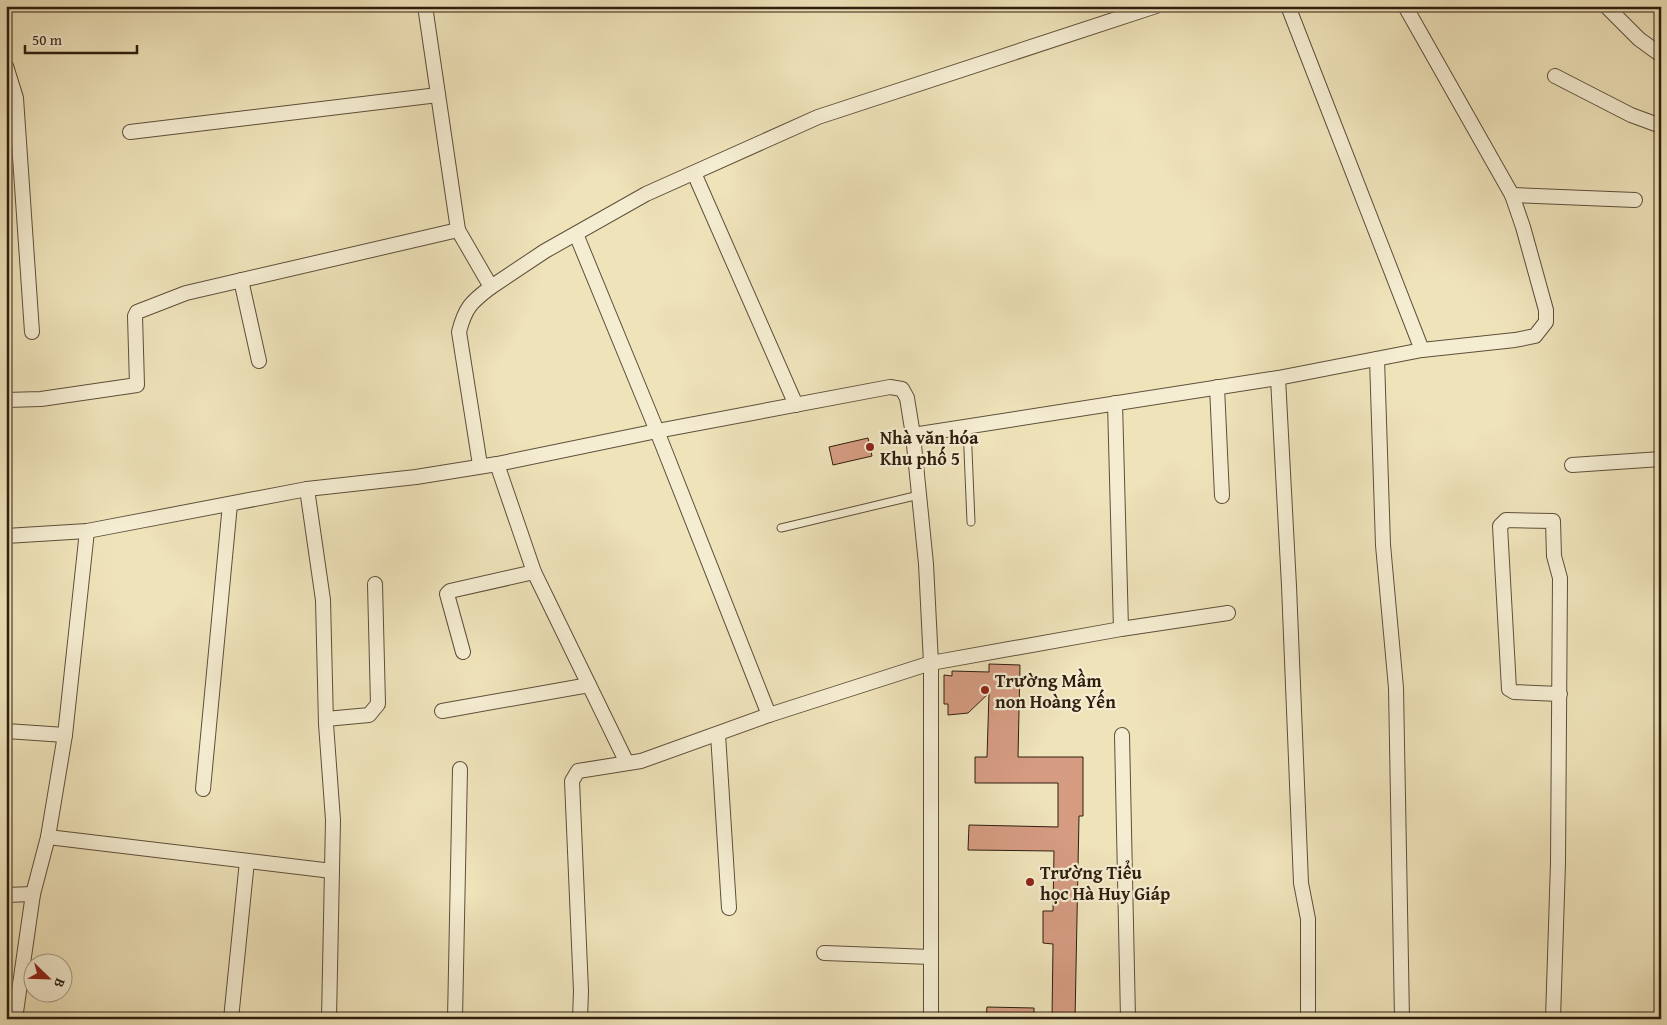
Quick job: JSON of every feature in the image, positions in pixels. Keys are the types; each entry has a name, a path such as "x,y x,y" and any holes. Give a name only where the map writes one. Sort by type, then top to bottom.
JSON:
{"street":[{"path":"425,6 458,230 491,287"},
{"path":"480,465 458,332 464,313 471,302 491,287 545,251 646,194 818,117 1156,6"},
{"path":"1288,6 1422,350"},
{"path":"914,435 1115,402 1278,378 1422,350 1515,340 1535,336 1546,322 1543,300 1523,226 1512,195 1405,6"},
{"path":"1606,6 1639,39 1661,55"},
{"path":"6,66 16,98 28,245 32,332"},
{"path":"1555,76 1631,116 1661,126"},
{"path":"130,132 438,95"},
{"path":"694,173 796,405"},
{"path":"1512,195 1635,200"},
{"path":"6,400 41,399 138,386 135,316 137,312 186,293 458,230"},
{"path":"576,234 770,715"},
{"path":"241,280 258,361"},
{"path":"1377,359 1383,546 1396,688 1402,1019"},
{"path":"1278,378 1289,586 1301,889 1308,919 1308,1019"},
{"path":"6,536 87,531 307,489 416,477 480,465 497,464 657,431 890,387 902,389 908,398 914,435 932,663 931,1019"},
{"path":"1217,387 1222,496"},
{"path":"1115,402 1121,629"},
{"path":"1572,465 1661,459"},
{"path":"497,464 534,572 627,763"},
{"path":"307,489 323,600 326,719 333,820 329,1019"},
{"path":"203,789 230,504"},
{"path":"1553,1019 1558,863 1560,694 1560,578 1554,556 1553,521 1546,519 1506,520 1500,526 1508,689 1514,692 1560,694"},
{"path":"14,1019 33,894 48,837 65,735 87,531"},
{"path":"463,652 447,594 450,591 534,572"},
{"path":"326,719 369,715 378,704 375,584"},
{"path":"580,1019 581,991 572,781 578,771 657,756 770,715 932,663 1121,629 1228,613"},
{"path":"442,712 589,685"},
{"path":"6,731 65,735"},
{"path":"718,734 729,908"},
{"path":"1122,735 1128,1019"},
{"path":"455,1019 460,769"},
{"path":"48,837 332,871"},
{"path":"231,1019 247,861"},
{"path":"6,894 33,894"},
{"path":"824,953 931,957"}],"lane":[{"path":"968,426 971,522"},
{"path":"781,528 919,494"}],"building":[{"path":"868,438 872,456 833,465 829,447"},
{"path":"989,664 1020,665 1018,757 1083,757 1083,816 1079,816 1075,1019 1052,1019 1053,944 1043,943 1043,911 1053,911 1054,851 968,850 969,825 1058,827 1058,783 975,783 975,757 987,757 989,693 968,713 948,715 948,704 944,704 944,675 952,676 952,671 989,672"},
{"path":"987,1007 1034,1008 1034,1019 986,1019"}],"place":[{"name":"Nhà văn hóa Khu phố 5","path":"870,447"},
{"name":"Trường Mầm non Hoàng Yến","path":"985,690"},
{"name":"Trường Tiểu học Hà Huy Giáp","path":"1030,882"}]}
